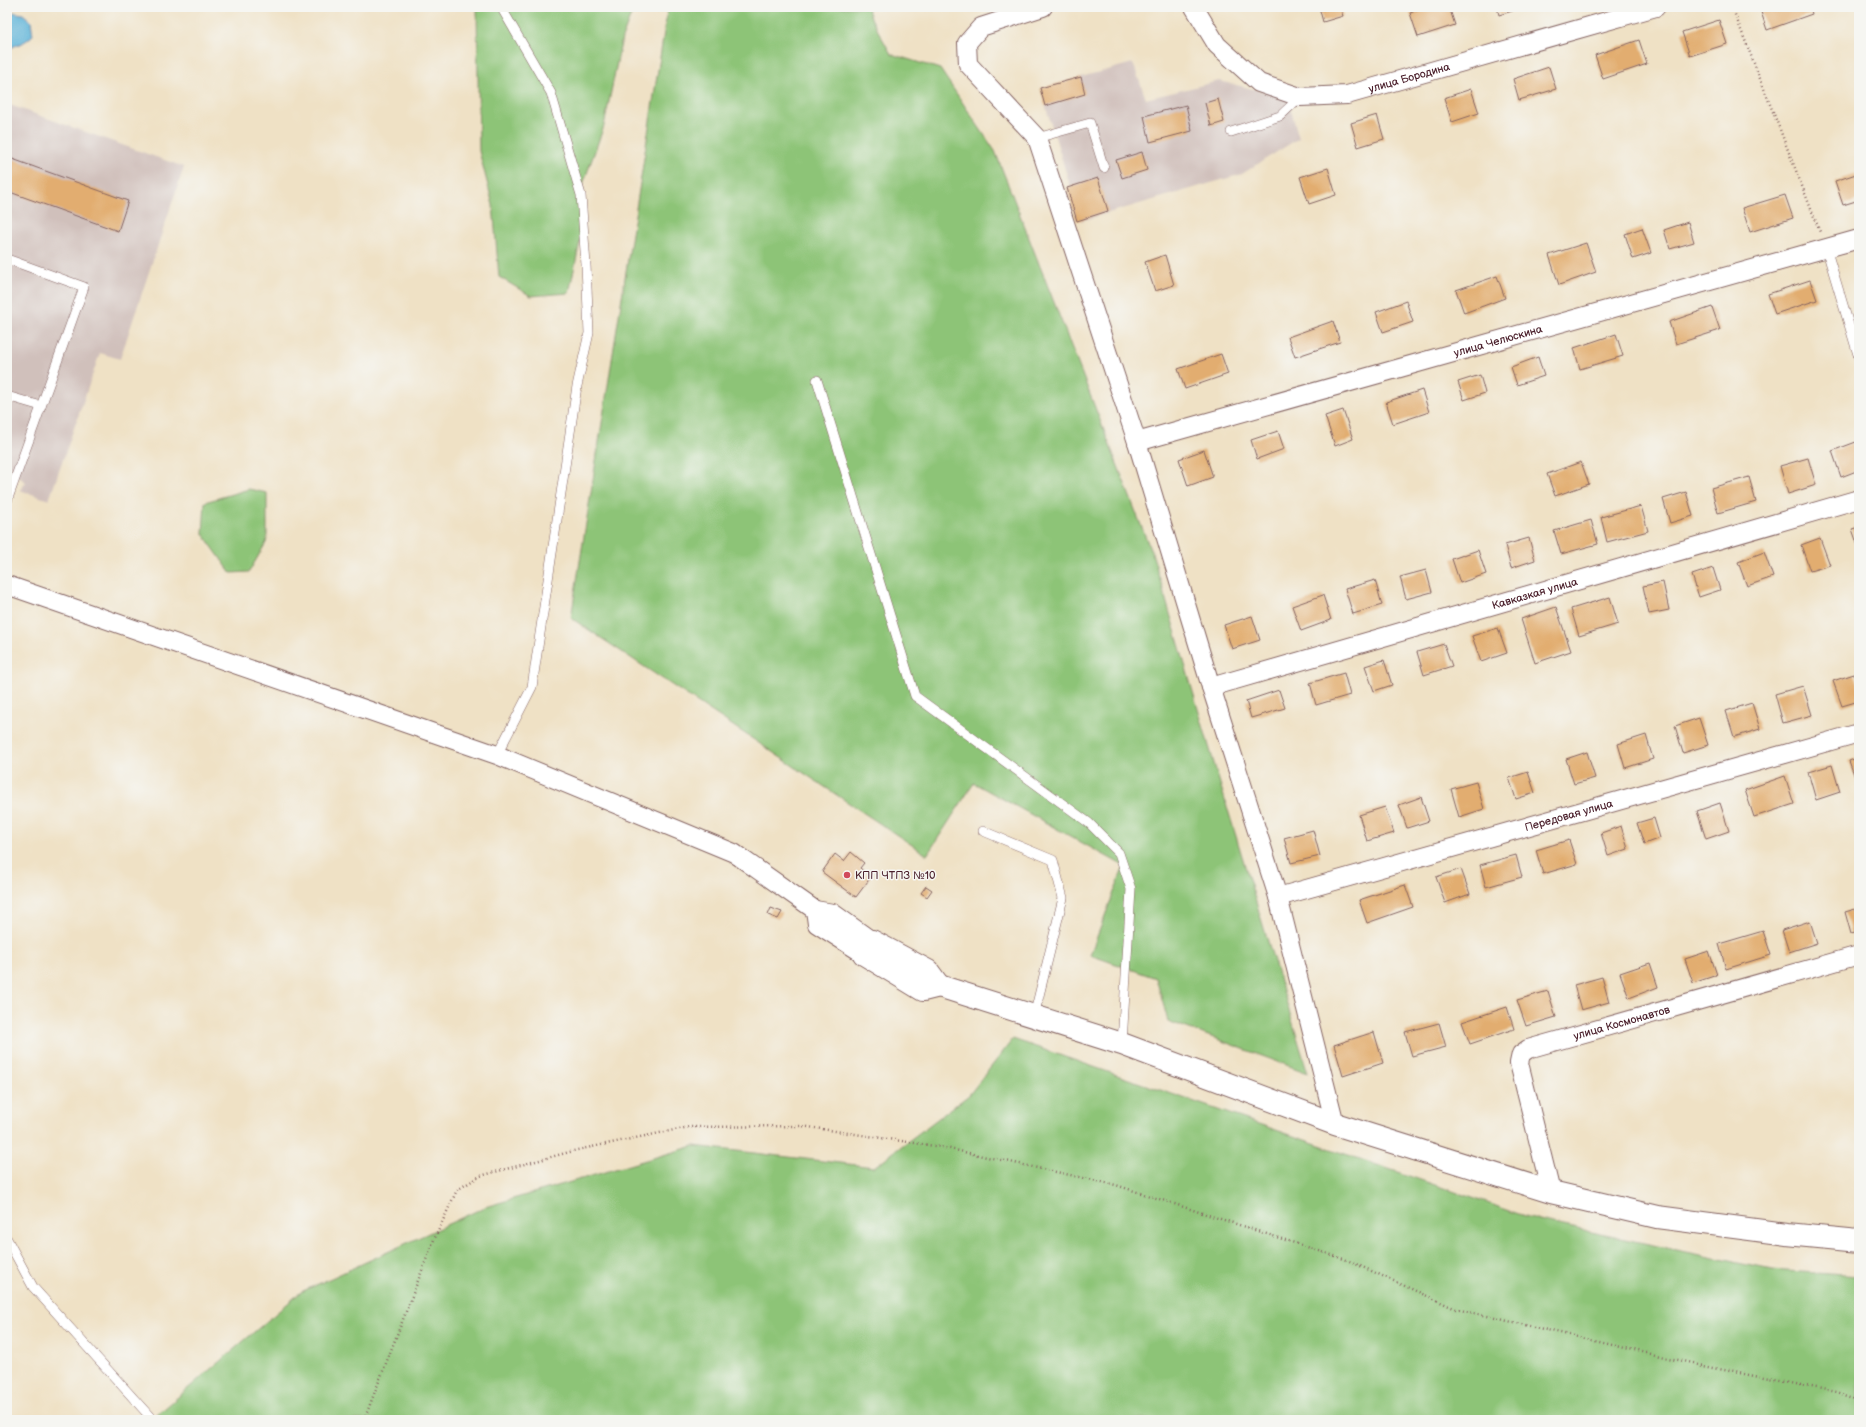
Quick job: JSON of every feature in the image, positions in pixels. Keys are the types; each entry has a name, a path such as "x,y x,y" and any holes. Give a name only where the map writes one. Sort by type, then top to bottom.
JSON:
{"street":[{"path":"1043,7 981,27 967,43 968,64 1037,138 1137,442 1211,687 1278,897 1335,1124"},
{"name":"улица Бородина","path":"1194,7 1217,45 1259,83 1300,97 1347,95 1656,7"},
{"name":"улица Челюскина","path":"1137,442 1859,239"},
{"name":"Кавказкая улица","path":"1211,687 1859,500"},
{"path":"7,585 497,755 734,853 815,910 817,924 868,948 923,990 939,986 1122,1044 1335,1124 1550,1192 1658,1216 1787,1234 1859,1241"},
{"name":"Передовая улица","path":"1278,897 1859,733"},
{"name":"улица Космонавтов","path":"1550,1192 1519,1063 1521,1054 1528,1049 1859,955"}],"lane":[{"path":"497,755 532,687 576,386 589,333 581,195 551,93 501,7"},
{"path":"1231,132 1280,116 1300,97"},
{"path":"1037,138 1090,123 1104,168"},
{"path":"1826,248 1859,358"},
{"path":"7,259 84,287 7,501"},
{"path":"817,380 915,696 1088,823 1119,853 1131,889 1122,1044"},
{"path":"7,396 41,406"},
{"path":"983,831 1053,860 1062,898 1034,1016"},
{"path":"7,1239 33,1287 153,1420"}],"path":[{"path":"1732,7 1826,248"},
{"path":"364,1420 433,1242 457,1190 480,1176 577,1150 689,1127 802,1126 941,1147 1116,1185 1347,1260 1456,1309 1672,1359 1836,1391 1859,1398"}],"shaded area":[{"path":"1133,63 1146,99 1219,81 1287,97 1299,138 1242,174 1081,221 1040,88"},
{"path":"7,104 184,167 120,359 100,353 49,500 20,490 26,482 7,469"}],"green space":[{"path":"477,7 634,7 622,38 604,126 582,187 581,237 569,293 531,296 499,277 493,205 479,151"},
{"path":"668,7 867,7 872,20 891,54 940,69 995,151 1153,556 1221,787 1308,1073 1168,1021 1156,978 1090,955 1124,866 974,783 927,855 571,618"},
{"path":"249,489 267,493 267,541 249,572 231,573 203,534 205,502"},
{"path":"1013,1039 1539,1221 1772,1270 1859,1276 1859,1420 151,1420 301,1292 485,1207 694,1146 874,1167 969,1095"}],"water":[{"path":"7,11 23,14 31,21 33,35 26,41 7,51"}],"building":[{"path":"1319,7 1340,7 1343,16 1323,22"},
{"path":"1429,7 1449,7 1455,25 1418,37 1410,13"},
{"path":"1497,7 1525,7 1499,15"},
{"path":"1766,7 1810,7 1812,14 1767,30 1760,9"},
{"path":"1719,20 1727,44 1690,56 1682,32"},
{"path":"1639,40 1647,64 1603,79 1595,55"},
{"path":"1549,67 1556,89 1519,100 1513,79"},
{"path":"1081,77 1085,94 1045,106 1040,88"},
{"path":"1471,89 1479,113 1452,122 1444,98"},
{"path":"1218,99 1224,122 1211,126 1205,103"},
{"path":"1186,105 1192,131 1150,142 1144,116"},
{"path":"1377,115 1384,139 1358,147 1351,123"},
{"path":"1142,152 1147,170 1122,178 1116,160"},
{"path":"7,157 128,201 118,231 7,191"},
{"path":"1328,168 1336,195 1309,204 1300,177"},
{"path":"1859,173 1859,200 1843,205 1835,181"},
{"path":"1098,178 1108,211 1077,221 1067,188"},
{"path":"1785,195 1793,218 1750,232 1742,208"},
{"path":"1688,222 1694,242 1670,249 1664,230"},
{"path":"1642,228 1651,253 1633,259 1625,234"},
{"path":"1586,243 1596,272 1559,285 1549,255"},
{"path":"1165,255 1174,285 1155,291 1145,262"},
{"path":"1497,276 1505,298 1464,313 1456,290"},
{"path":"1810,280 1817,300 1775,314 1768,294"},
{"path":"1406,301 1413,322 1383,332 1376,312"},
{"path":"1712,307 1720,330 1676,344 1669,322"},
{"path":"1333,321 1340,342 1295,357 1288,337"},
{"path":"1616,334 1623,356 1580,369 1574,348"},
{"path":"1221,354 1228,374 1185,389 1178,369"},
{"path":"1538,357 1544,376 1517,385 1511,367"},
{"path":"1480,375 1485,393 1464,400 1458,382"},
{"path":"1422,390 1429,412 1393,424 1386,402"},
{"path":"1343,410 1353,439 1335,446 1325,416"},
{"path":"1278,431 1284,449 1257,459 1251,440"},
{"path":"1856,442 1859,450 1859,470 1841,477 1832,451"},
{"path":"1204,450 1213,477 1188,486 1179,459"},
{"path":"1808,458 1816,485 1788,494 1780,466"},
{"path":"1581,462 1589,484 1555,496 1547,474"},
{"path":"1749,477 1756,502 1718,513 1711,488"},
{"path":"1686,492 1693,516 1670,523 1663,499"},
{"path":"1641,506 1648,531 1607,542 1601,517"},
{"path":"1591,520 1598,544 1561,554 1554,531"},
{"path":"1859,527 1859,549 1852,529"},
{"path":"1529,538 1535,560 1511,568 1505,545"},
{"path":"1820,538 1830,565 1810,571 1801,545"},
{"path":"1478,550 1486,574 1460,583 1452,559"},
{"path":"1764,552 1773,577 1747,586 1738,562"},
{"path":"1713,568 1720,590 1699,597 1692,575"},
{"path":"1426,570 1432,592 1406,599 1400,577"},
{"path":"1375,580 1382,605 1353,614 1345,589"},
{"path":"1663,582 1669,610 1649,614 1643,586"},
{"path":"1323,595 1331,620 1301,631 1292,606"},
{"path":"1610,597 1618,624 1579,636 1571,609"},
{"path":"1556,607 1571,651 1535,663 1521,619"},
{"path":"1252,616 1260,640 1232,649 1224,625"},
{"path":"1498,628 1507,653 1481,662 1472,636"},
{"path":"1444,644 1452,666 1424,675 1417,652"},
{"path":"1384,660 1392,685 1374,691 1365,666"},
{"path":"1344,673 1350,695 1316,705 1310,683"},
{"path":"1854,674 1859,688 1859,701 1842,706 1833,681"},
{"path":"1803,686 1812,715 1783,723 1775,694"},
{"path":"1279,690 1285,708 1251,718 1246,701"},
{"path":"1752,703 1760,729 1734,737 1726,711"},
{"path":"1699,718 1708,745 1683,753 1675,726"},
{"path":"1646,735 1653,759 1625,768 1618,744"},
{"path":"1587,752 1595,778 1574,784 1566,759"},
{"path":"1859,757 1859,788 1849,761"},
{"path":"1832,765 1840,792 1816,800 1808,772"},
{"path":"1528,772 1535,793 1516,799 1509,778"},
{"path":"1785,776 1794,804 1754,817 1745,790"},
{"path":"1476,782 1484,809 1459,817 1451,789"},
{"path":"1421,797 1429,821 1407,828 1399,805"},
{"path":"1720,803 1729,831 1706,839 1697,811"},
{"path":"1385,807 1394,833 1367,841 1359,815"},
{"path":"1654,818 1660,838 1644,844 1637,823"},
{"path":"1621,826 1628,849 1608,856 1601,833"},
{"path":"1313,830 1320,856 1291,863 1284,838"},
{"path":"1569,840 1577,864 1543,874 1536,850"},
{"name":"КПП ЧТПЗ №10","path":"851,852 864,863 860,868 871,877 856,897 822,872 835,854 844,861"},
{"path":"1516,855 1522,877 1486,887 1480,865"},
{"path":"1461,869 1470,894 1445,903 1436,877"},
{"path":"1405,885 1413,907 1367,923 1359,900"},
{"path":"926,886 932,890 927,897 921,893"},
{"path":"771,908 782,912 778,919 768,915"},
{"path":"1859,908 1859,932 1851,934 1845,912"},
{"path":"1810,921 1817,943 1789,952 1782,930"},
{"path":"1763,931 1771,955 1726,969 1719,944"},
{"path":"1709,951 1717,975 1693,983 1685,959"},
{"path":"1650,963 1658,987 1629,998 1620,973"},
{"path":"1602,977 1609,1002 1581,1010 1574,985"},
{"path":"1548,991 1556,1017 1526,1026 1517,1000"},
{"path":"1507,1007 1514,1029 1470,1044 1462,1022"},
{"path":"1439,1023 1446,1047 1412,1056 1405,1032"},
{"path":"1374,1032 1383,1063 1343,1076 1334,1045"}],"place":[{"name":"КПП ЧТПЗ №10","path":"847,875"}]}
